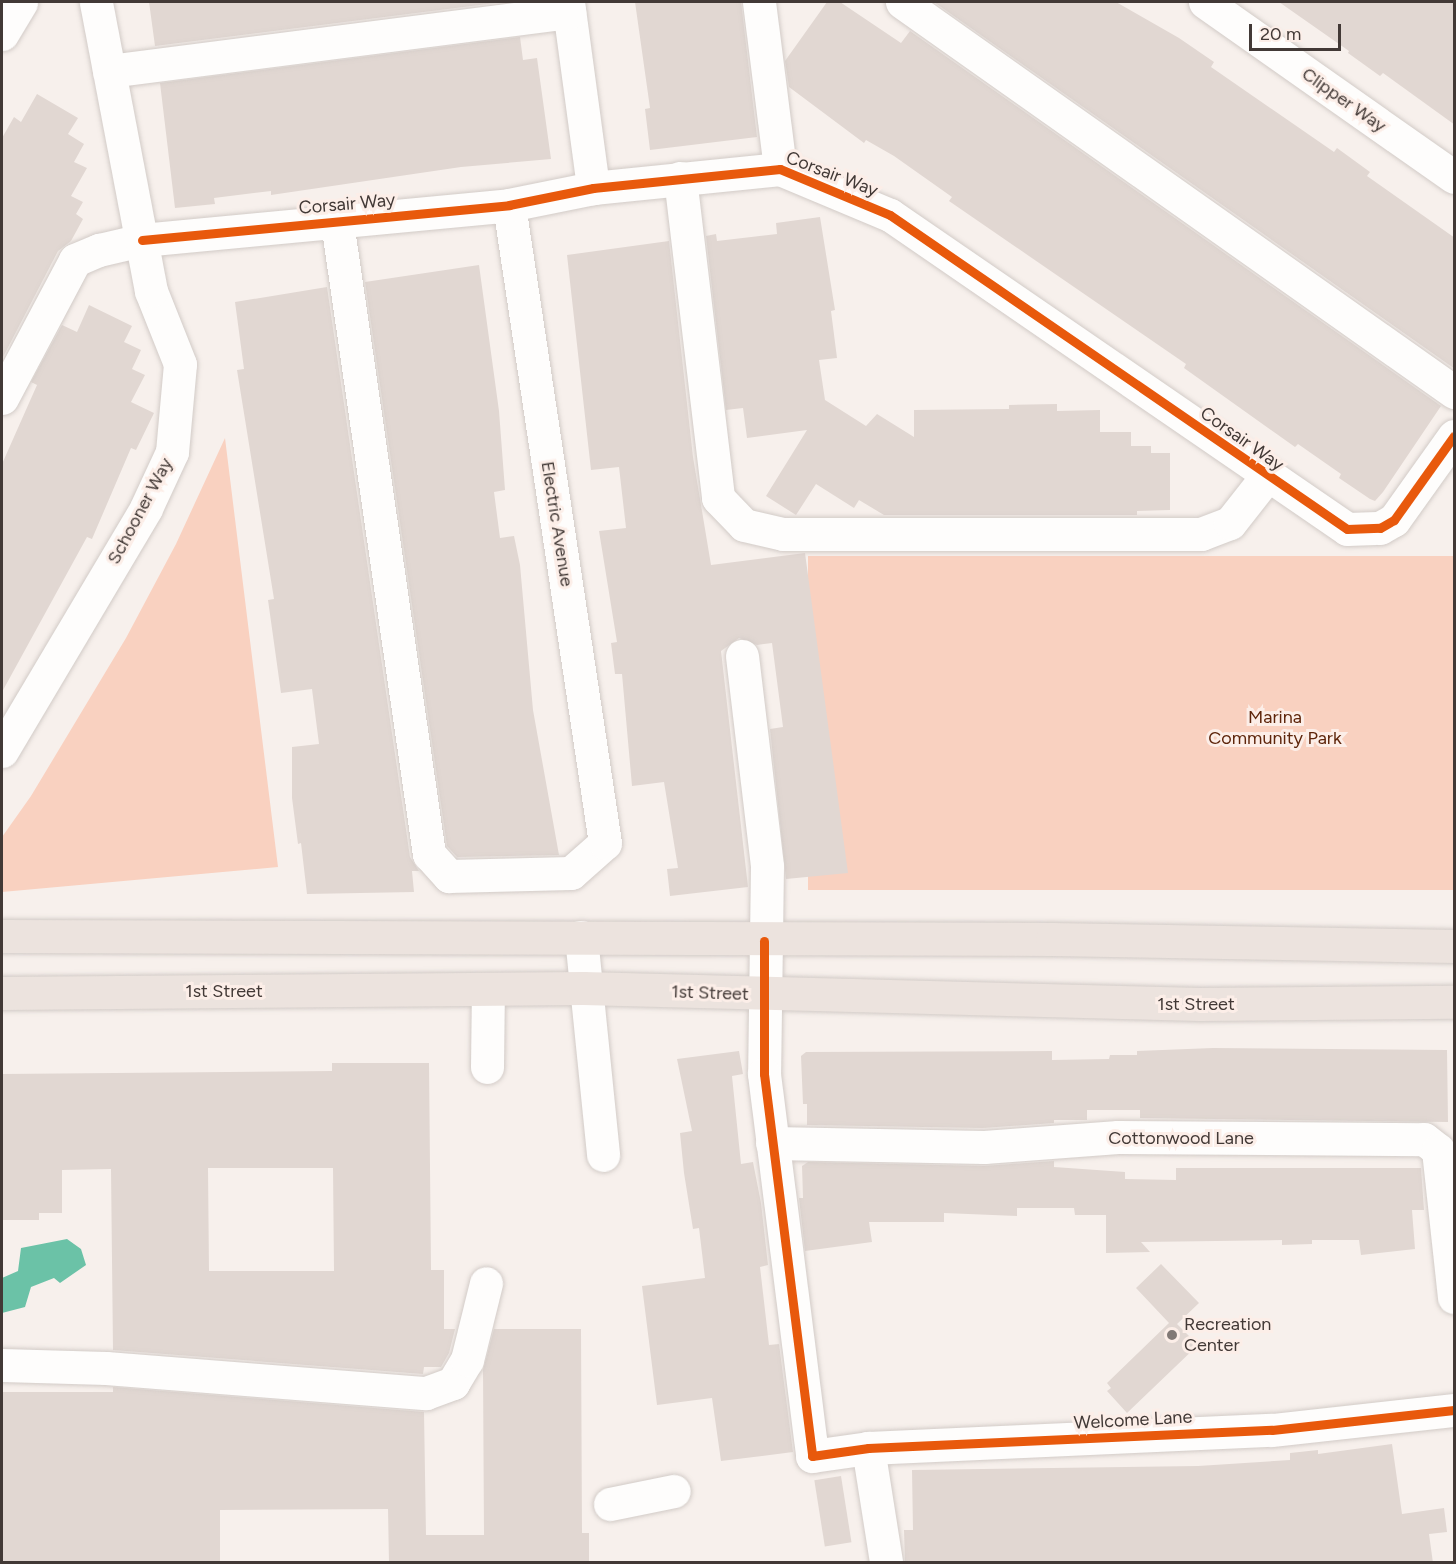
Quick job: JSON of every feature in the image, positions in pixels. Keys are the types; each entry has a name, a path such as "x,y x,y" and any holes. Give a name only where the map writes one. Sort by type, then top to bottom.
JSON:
{"main road":[{"path":"2,936 581,937 764,941 1052,939 1455,946"},
{"name":"1st Street","path":"2,993 584,988 1200,1004 1455,1002"}],"street":[{"path":"2,34 21,2"},
{"name":"Schooner Way","path":"2,751 146,508 172,452 180,364 151,291 96,2"},
{"path":"759,2 780,168"},
{"path":"902,2 1455,392"},
{"name":"Clipper Way","path":"1205,2 1455,177"},
{"path":"109,71 568,7 593,188"},
{"name":"Corsair Way","path":"2,399 75,260 142,240 509,205 593,188 780,168 890,215 1347,529 1380,528 1405,508 1455,436"},
{"path":"680,178 718,498 744,525 783,534 1201,534 1230,523 1268,476"},
{"name":"Electric Avenue","path":"337,222 429,854 449,876 571,873 605,843 509,205"},
{"path":"742,656 767,866 764,941 764,1074 772,1143"},
{"path":"581,937 584,988 603,1155"},
{"path":"487,1067 488,989"},
{"name":"Cottonwood Lane","path":"772,1143 984,1147 1118,1137 1424,1139 1438,1150 1455,1297"},
{"name":"Welcome Lane","path":"772,1143 812,1456 868,1448 1272,1430 1455,1410"},
{"path":"2,1365 106,1368 426,1393 453,1383 467,1360 486,1283"},
{"path":"868,1448 886,1563"},
{"path":"610,1504 674,1491"}],"green space":[{"path":"225,438 278,867 2,892 2,837 31,796 126,638 176,544"},
{"name":"Marina Community Park","path":"808,556 1454,556 1454,890 808,890"}],"shaded area":[{"path":"67,1239 81,1249 86,1265 60,1283 54,1278 31,1287 25,1307 2,1313 2,1278 18,1271 21,1248"}],"building":[{"path":"149,2 503,2 155,46"},
{"path":"635,2 741,2 757,137 650,150 645,109 650,108"},
{"path":"827,2 840,2 901,43 910,31 1441,406 1375,501 1339,478 1341,474 1298,444 1295,447 1184,368 1186,364 949,201 952,197 894,156 866,140 864,143 789,87 785,61"},
{"path":"934,2 1116,2 1179,38 1214,62 1211,67 1334,152 1337,148 1370,172 1367,176 1455,238 1455,369"},
{"path":"1279,2 1455,2 1455,125 1383,73 1380,76 1348,53 1349,51"},
{"path":"520,37 523,60 537,58 551,159 461,167 271,195 271,191 214,198 215,204 175,208 160,83"},
{"path":"37,94 78,118 68,134 84,144 74,162 87,168 71,196 83,202 76,214 83,219 71,241 58,251 2,359 2,138 14,117 21,122"},
{"path":"820,217 835,310 831,311 837,358 819,360 825,400 866,426 877,414 914,437 914,410 1009,409 1009,405 1057,404 1057,411 1100,410 1100,432 1131,432 1131,446 1151,446 1151,453 1170,453 1170,510 1137,511 1137,515 884,515 859,500 854,508 816,484 796,515 766,496 807,430 747,438 743,408 726,410 706,236 716,234 717,241 777,234 776,223"},
{"path":"669,241 693,457 711,565 805,553 848,873 786,879 770,729 783,727 772,643 757,645 739,638 721,651 748,887 670,896 667,869 678,868 664,782 632,786 622,674 615,674 611,643 617,642 599,531 626,528 619,467 591,470 567,255"},
{"path":"479,265 499,411 505,490 494,492 500,538 514,536 520,565 533,710 559,855 457,857 447,846 365,282"},
{"path":"327,287 410,857 419,871 412,871 414,892 307,894 301,843 298,844 292,798 292,747 319,744 312,689 281,693 268,600 274,599 237,370 244,369 235,302"},
{"path":"89,305 132,326 124,342 141,350 132,369 145,375 131,402 154,413 136,450 131,448 92,539 87,537 2,692 2,464 37,385 31,382 62,325 77,332"},
{"path":"1213,1048 1447,1050 1448,1122 1140,1118 1140,1110 1087,1110 1087,1120 1054,1120 1054,1123 983,1128 807,1125 807,1104 803,1104 801,1056 806,1052 1052,1051 1052,1060 1109,1059 1110,1055 1137,1055 1137,1051"},
{"path":"739,1051 743,1074 732,1076 741,1164 753,1162 761,1203 768,1265 760,1267 769,1345 779,1344 793,1452 721,1461 712,1398 657,1405 642,1286 705,1278 699,1228 693,1229 684,1173 680,1133 692,1131 677,1059"},
{"path":"332,1063 429,1063 431,1270 444,1270 444,1329 455,1329 449,1353 441,1367 424,1367 423,1374 113,1350 111,1169 62,1170 62,1213 39,1213 39,1220 2,1220 2,1074 332,1071","holes":["208,1168 333,1168 334,1271 209,1271"]},
{"path":"1054,1161 1054,1167 1125,1172 1125,1179 1176,1180 1176,1168 1421,1168 1424,1210 1412,1210 1415,1249 1361,1255 1359,1240 1312,1240 1312,1244 1282,1245 1282,1240 1141,1242 1150,1252 1106,1253 1106,1215 1075,1215 1074,1208 1017,1208 1017,1216 944,1213 944,1222 869,1222 872,1242 805,1251 799,1198 803,1198 802,1166 808,1162 984,1166"},
{"name":"Recreation Center","path":"1161,1264 1199,1303 1177,1324 1198,1345 1127,1413 1107,1391 1111,1388 1107,1383 1169,1323 1136,1288"},
{"path":"494,1329 581,1329 582,1533 589,1533 589,1563 389,1563 388,1509 220,1510 220,1563 2,1563 2,1392 113,1392 113,1387 424,1412 426,1535 484,1535 483,1370"},
{"path":"1392,1444 1402,1514 1444,1508 1447,1532 1429,1534 1433,1563 905,1563 904,1530 913,1530 912,1470 1198,1466 1290,1460 1290,1453 1318,1450 1318,1454"},
{"path":"841,1476 851,1542 825,1546 814,1480"}],"cycle path":[{"path":"142,240 509,205 593,188 780,169 890,215 1347,529 1380,528 1394,520 1454,436"},
{"path":"764,941 764,1074 812,1456 868,1448 1272,1430 1454,1410"}],"place":[{"name":"Recreation Center","path":"1172,1335"}]}
